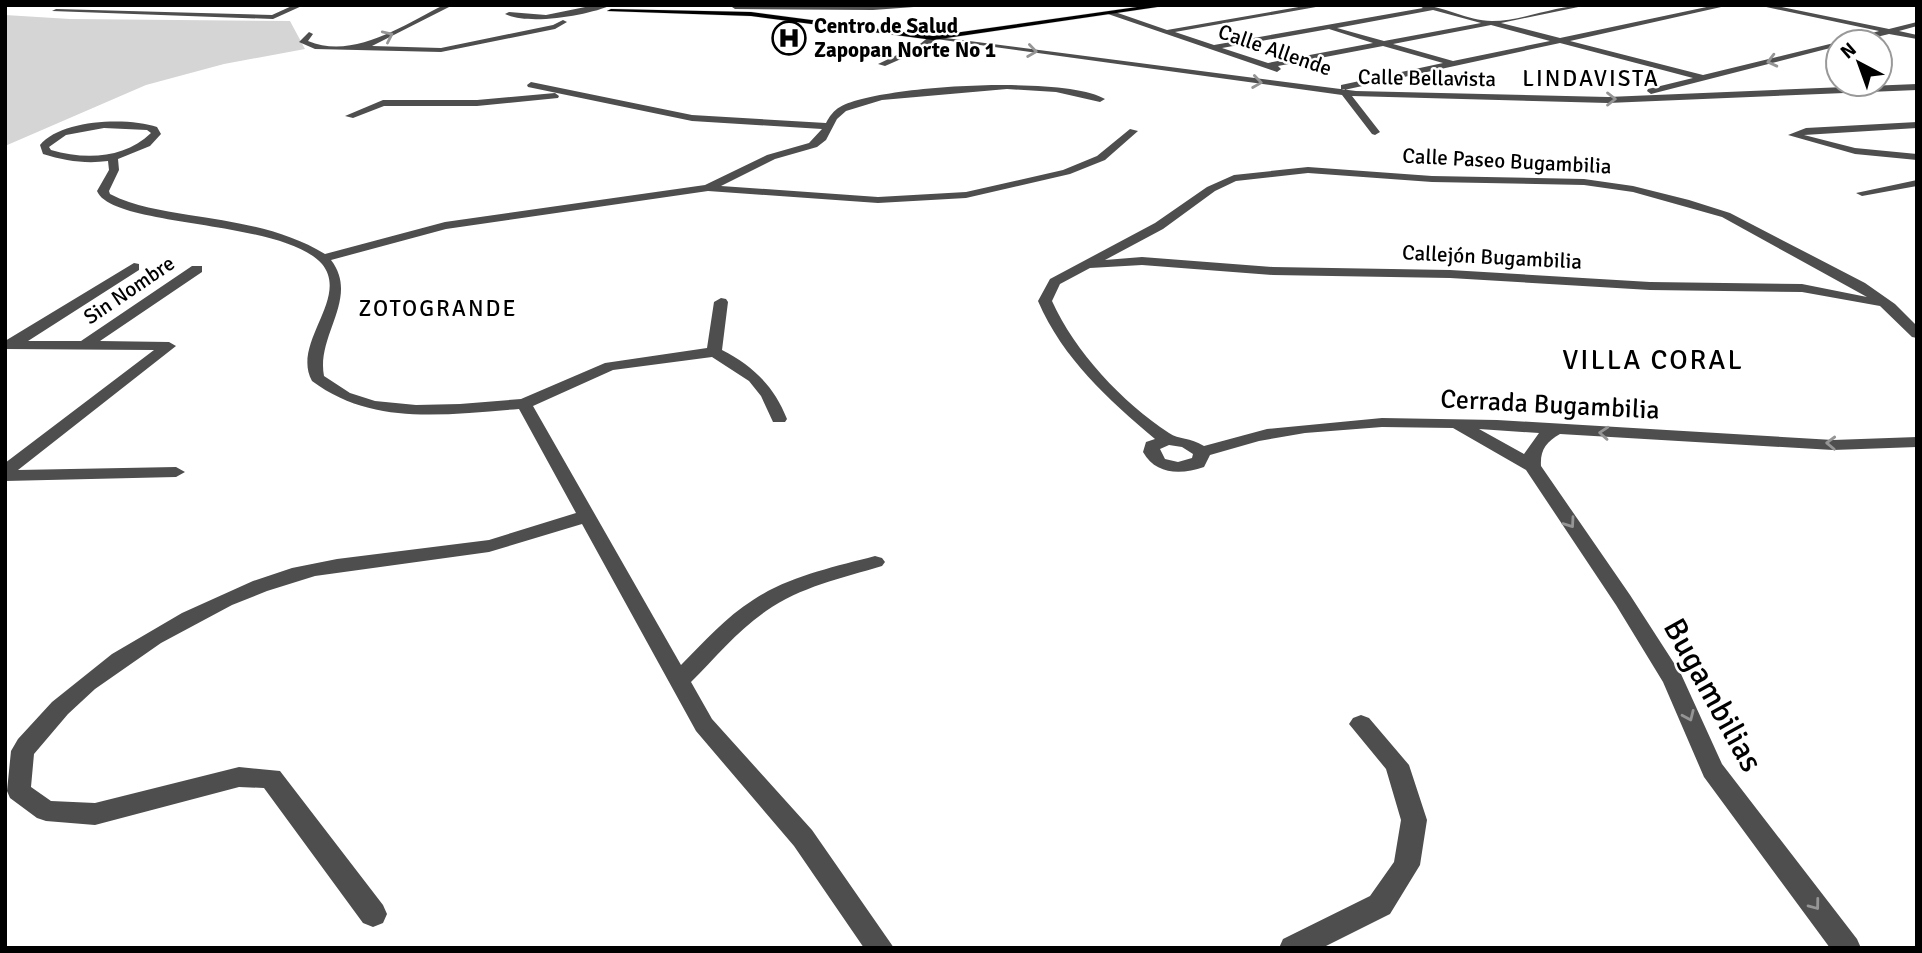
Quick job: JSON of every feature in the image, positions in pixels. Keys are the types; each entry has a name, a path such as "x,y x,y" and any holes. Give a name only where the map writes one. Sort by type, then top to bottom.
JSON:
{"main road":[{"path":"657,5 735,7 927,33 1112,14 1136,6"},
{"path":"612,7 751,14 937,38 1136,6 1168,5"}],"street":[{"path":"122,13 145,5"},
{"path":"198,14 223,5"},
{"path":"56,11 273,17 302,5"},
{"path":"357,50 450,5"},
{"path":"524,5 509,14 553,17 580,10 612,7"},
{"path":"735,7 873,8 938,5"},
{"path":"1253,5 1301,20"},
{"path":"1167,32 1324,5"},
{"path":"1420,5 1704,78"},
{"path":"1213,47 1451,5"},
{"path":"1267,66 1585,5"},
{"path":"1312,89 1336,89 1727,5"},
{"path":"1760,5 1876,28"},
{"name":"Calle Allende","path":"1112,14 1346,94"},
{"path":"309,34 303,42 315,47 357,50 449,49 562,24 563,22 553,17"},
{"path":"1894,30 1917,24"},
{"path":"1324,26 1452,64"},
{"path":"1894,32 1917,37"},
{"path":"882,64 923,47 937,38"},
{"name":"Calle Bellavista","path":"937,38 1346,94 1635,99 1917,87"},
{"path":"1635,99 1643,94 1824,48"},
{"path":"531,85 692,118 829,125"},
{"path":"708,188 771,158 813,145 822,138 843,108 863,102 967,88 1032,86 1100,99"},
{"path":"350,116 383,103 477,103 559,96 572,92"},
{"path":"1346,94 1375,132"},
{"path":"134,125 154,129 156,134 152,139 113,156 68,159 47,152 44,147 51,138 86,128 134,125"},
{"path":"1917,125 1806,131 1793,135 1854,151 1917,157"},
{"path":"323,258 445,226 708,188 878,200 966,195 1066,172 1101,158 1133,131"},
{"path":"113,156 114,170 103,191 115,202 128,208 263,234 303,246 323,258 331,269 336,284 312,364 317,378 353,400 385,407 441,408 524,404 610,366 714,352 742,366 759,380 773,402 779,419"},
{"name":"Calle Paseo Bugambilia","path":"1167,440 1106,387 1053,323 1045,301 1055,282 1159,226 1211,189 1234,178 1308,170 1432,179 1573,181 1633,189 1726,215 1827,268 1890,307 1917,334"},
{"path":"1862,193 1917,183"},
{"name":"Callejón Bugambilia","path":"1137,236 1158,255 1181,264"},
{"name":"Callejón Bugambilia","path":"1080,267 1128,261 1273,271 1450,274 1650,286 1802,288 1890,307"},
{"path":"7,346 134,267"},
{"path":"1802,288 1821,279 1827,268"},
{"name":"Sin Nombre","path":"85,345 197,269"},
{"path":"714,352 721,302"},
{"path":"5,474 169,346 7,346"},
{"path":"524,404 704,725 803,838 880,948"},
{"name":"Cerrada Bugambilia","path":"1167,440 1152,446 1151,452 1153,458 1170,467 1190,467 1202,458 1201,452 1266,434 1334,426 1453,423 1645,436 1899,445 1917,442"},
{"name":"Bugambilias","path":"1453,423 1495,443 1532,466 1623,600 1673,680 1713,770 1847,948"},
{"path":"1532,466 1536,444 1557,429"},
{"path":"1167,440 1187,442 1201,452"},
{"name":"Cerrada Bugambilia","path":"1899,445 1917,451"},
{"path":"5,474 176,472"},
{"path":"373,914 271,778 239,776 94,814 46,811 19,792 22,754 55,710 110,668 169,629 226,601 290,576 326,567 350,562 474,550 518,541 587,516"},
{"path":"680,681 739,623 770,598 804,583 875,562"},
{"path":"1293,948 1380,905 1407,865 1414,820 1397,765 1362,724"}],"shaded area":[{"path":"5,15 70,19 290,21 305,49 224,64 146,85 5,146"}],"place":[{"name":"Centro de Salud Zapopan Norte No 1","path":"789,38"}],"district":[{"name":"LINDAVISTA","path":"1591,78"},
{"name":"ZOTOGRANDE","path":"438,308"},
{"name":"VILLA CORAL","path":"1653,360"}]}
